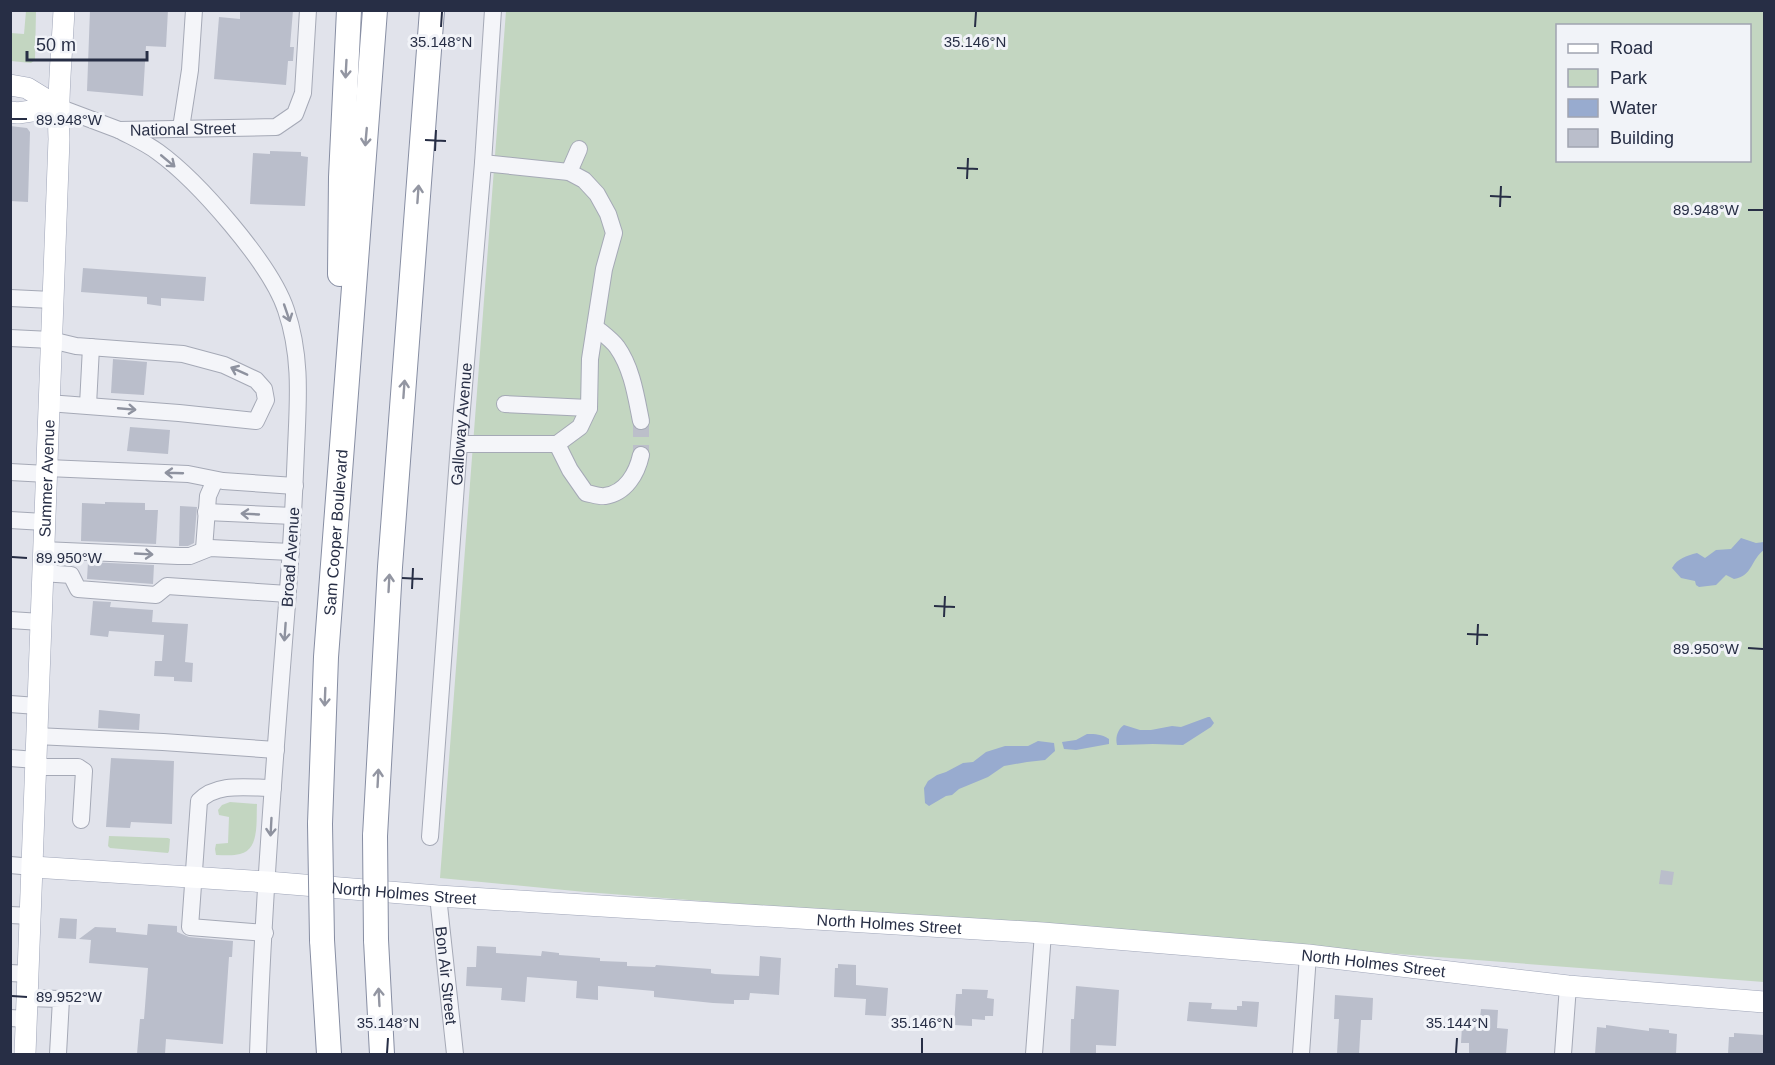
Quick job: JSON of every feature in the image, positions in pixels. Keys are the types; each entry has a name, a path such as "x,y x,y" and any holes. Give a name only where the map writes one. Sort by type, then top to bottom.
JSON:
{"highway":[{"path":"339,471 341,177 349,10"},
{"name":"Sam Cooper Boulevard","path":"329,1054 322,940 320,824 326,657 375,10"},
{"path":"382,1054 376,940 375,836 390,567 432,10"}],"main road":[{"name":"Summer Avenue","path":"25,1054 19,974 21,916 33,867 59,139 58,107 64,10"},
{"name":"National Street","path":"10,85 27,88 58,107"},
{"name":"National Street","path":"10,112 58,107"},
{"name":"North Holmes Street","path":"33,867 438,896 1044,933 1308,955 1568,986 1764,1002"}],"street":[{"path":"181,128 190,70 194,10"},
{"name":"National Street","path":"58,107 119,130 276,127 295,114 303,93 308,10"},
{"name":"Galloway Avenue","path":"430,837 493,10"},
{"name":"Broad Avenue","path":"119,130 157,151 196,184 273,282 285,307 292,330 299,375 295,486 273,788 258,1054"},
{"path":"568,172 579,149"},
{"path":"459,444 557,444 580,427 589,408 590,359 604,269 614,233 608,214 597,194 584,180 568,172 483,163"},
{"path":"10,298 52,300"},
{"path":"596,327 617,347 628,369 634,385 641,421"},
{"path":"10,338 51,340 71,346 183,354 224,365 256,380 264,389 266,400 256,421 48,403"},
{"path":"88,405 91,347"},
{"path":"505,404 589,408"},
{"path":"557,444 570,470 586,493 603,496 616,492 632,480 641,455"},
{"path":"10,472 188,474 215,480 295,486"},
{"path":"204,549 208,496 215,480"},
{"path":"206,512 293,516"},
{"path":"10,520 44,522"},
{"path":"43,550 178,556 190,556 210,548 291,552"},
{"path":"42,573 71,575 78,589 156,595 167,586 288,594"},
{"path":"10,620 41,622"},
{"path":"10,704 37,706"},
{"path":"36,736 276,750"},
{"path":"10,758 78,767 84,771 81,820"},
{"path":"265,933 190,927 199,801 206,793 217,788 273,788"},
{"name":"North Holmes Street","path":"10,866 33,867"},
{"name":"Bon Air Street","path":"438,896 455,1054"},
{"path":"1034,1054 1044,933"},
{"path":"1301,1054 1308,955"},
{"path":"1563,1054 1568,986"},
{"path":"21,1012 61,999 58,1054"}],"green space":[{"path":"26,11 36,11 35,60 31,63 11,61 11,33 24,34"},
{"path":"506,11 1764,11 1764,982 585,892 440,878"},
{"path":"230,802 257,804 256,834 251,847 246,851 240,854 216,855 216,844 228,843 229,817 219,815 218,810 222,805"},
{"path":"109,836 168,838 170,839 169,851 168,853 110,848 108,846"}],"water":[{"path":"1741,538 1756,543 1764,542 1764,550 1748,571 1740,577 1734,579 1726,575 1716,585 1699,587 1695,581 1681,578 1672,568 1689,555 1697,553 1705,558 1716,550 1731,549"},
{"path":"1208,717 1214,723 1211,727 1183,745 1117,745 1117,734 1124,725 1140,730 1151,730 1172,726 1181,727"},
{"path":"1087,734 1103,736 1109,739 1109,744 1076,750 1064,749 1062,742 1076,740"},
{"path":"1038,741 1054,743 1055,751 1045,760 1004,766 988,777 959,789 929,806 925,803 924,788 928,781 937,775 963,763 973,762 986,752 1005,746 1028,746"}],"building":[{"path":"90,10 168,10 166,47 146,46 143,96 87,91"},
{"path":"240,10 293,10 290,47 294,47 293,61 288,61 286,85 214,79 219,17 240,19"},
{"path":"10,126 27,128 30,132 28,202 10,201"},
{"path":"270,151 301,152 301,156 308,157 305,206 250,204 253,153 270,154"},
{"path":"83,268 206,277 204,301 161,298 161,306 147,304 147,297 81,292"},
{"path":"113,359 147,362 144,395 111,393"},
{"path":"130,427 170,430 168,454 127,451"},
{"path":"105,502 145,503 145,510 158,510 156,544 81,541 82,503 105,504"},
{"path":"180,506 197,507 194,543 188,546 179,546"},
{"path":"88,562 154,565 153,584 87,579"},
{"path":"93,601 111,602 110,607 153,610 152,622 188,624 185,662 193,663 192,682 174,681 174,677 154,676 155,661 162,661 164,635 109,631 108,637 90,635"},
{"path":"99,710 140,714 139,730 98,728"},
{"path":"111,758 174,761 172,824 131,822 130,828 106,827"},
{"path":"1661,870 1674,872 1672,885 1659,884"},
{"path":"60,918 77,919 76,939 58,938"},
{"path":"148,924 177,926 177,932 189,937 233,941 232,957 229,957 223,1044 166,1039 165,1054 137,1054 140,1019 144,1019 148,968 89,963 91,940 79,939 95,927 116,928 116,932 147,935"},
{"path":"477,946 496,947 496,953 541,956 542,951 559,953 559,955 600,958 600,961 627,962 627,966 655,967 656,965 711,969 711,973 715,974 759,976 760,956 781,958 779,995 750,993 749,1000 734,1000 734,1004 713,1003 654,997 654,991 598,986 598,1000 576,998 577,981 527,977 525,1002 501,1000 502,988 466,986 467,967 476,967"},
{"path":"838,964 856,965 856,985 888,988 886,1016 865,1015 866,999 834,997 835,968 838,968"},
{"path":"1076,986 1119,990 1116,1046 1096,1045 1096,1054 1070,1054 1071,1019 1074,1019"},
{"path":"962,989 988,990 987,998 994,999 993,1016 985,1016 985,1020 972,1019 972,1026 954,1025 956,994 962,994"},
{"path":"1335,995 1373,998 1372,1020 1361,1020 1359,1054 1337,1054 1339,1019 1334,1019"},
{"path":"1242,1001 1259,1002 1257,1027 1187,1021 1189,1002 1212,1003 1211,1009 1237,1010 1237,1006 1242,1006"},
{"path":"1481,1009 1498,1010 1497,1028 1508,1029 1506,1054 1469,1054 1469,1043 1461,1043 1462,1026 1479,1027"},
{"path":"1606,1025 1649,1031 1649,1028 1669,1030 1669,1033 1677,1034 1676,1054 1595,1054 1597,1027 1606,1028"},
{"path":"1734,1033 1764,1035 1764,1054 1728,1054 1729,1037 1734,1037"}],"tunnel":[{"path":"641,421 641,455"}]}
